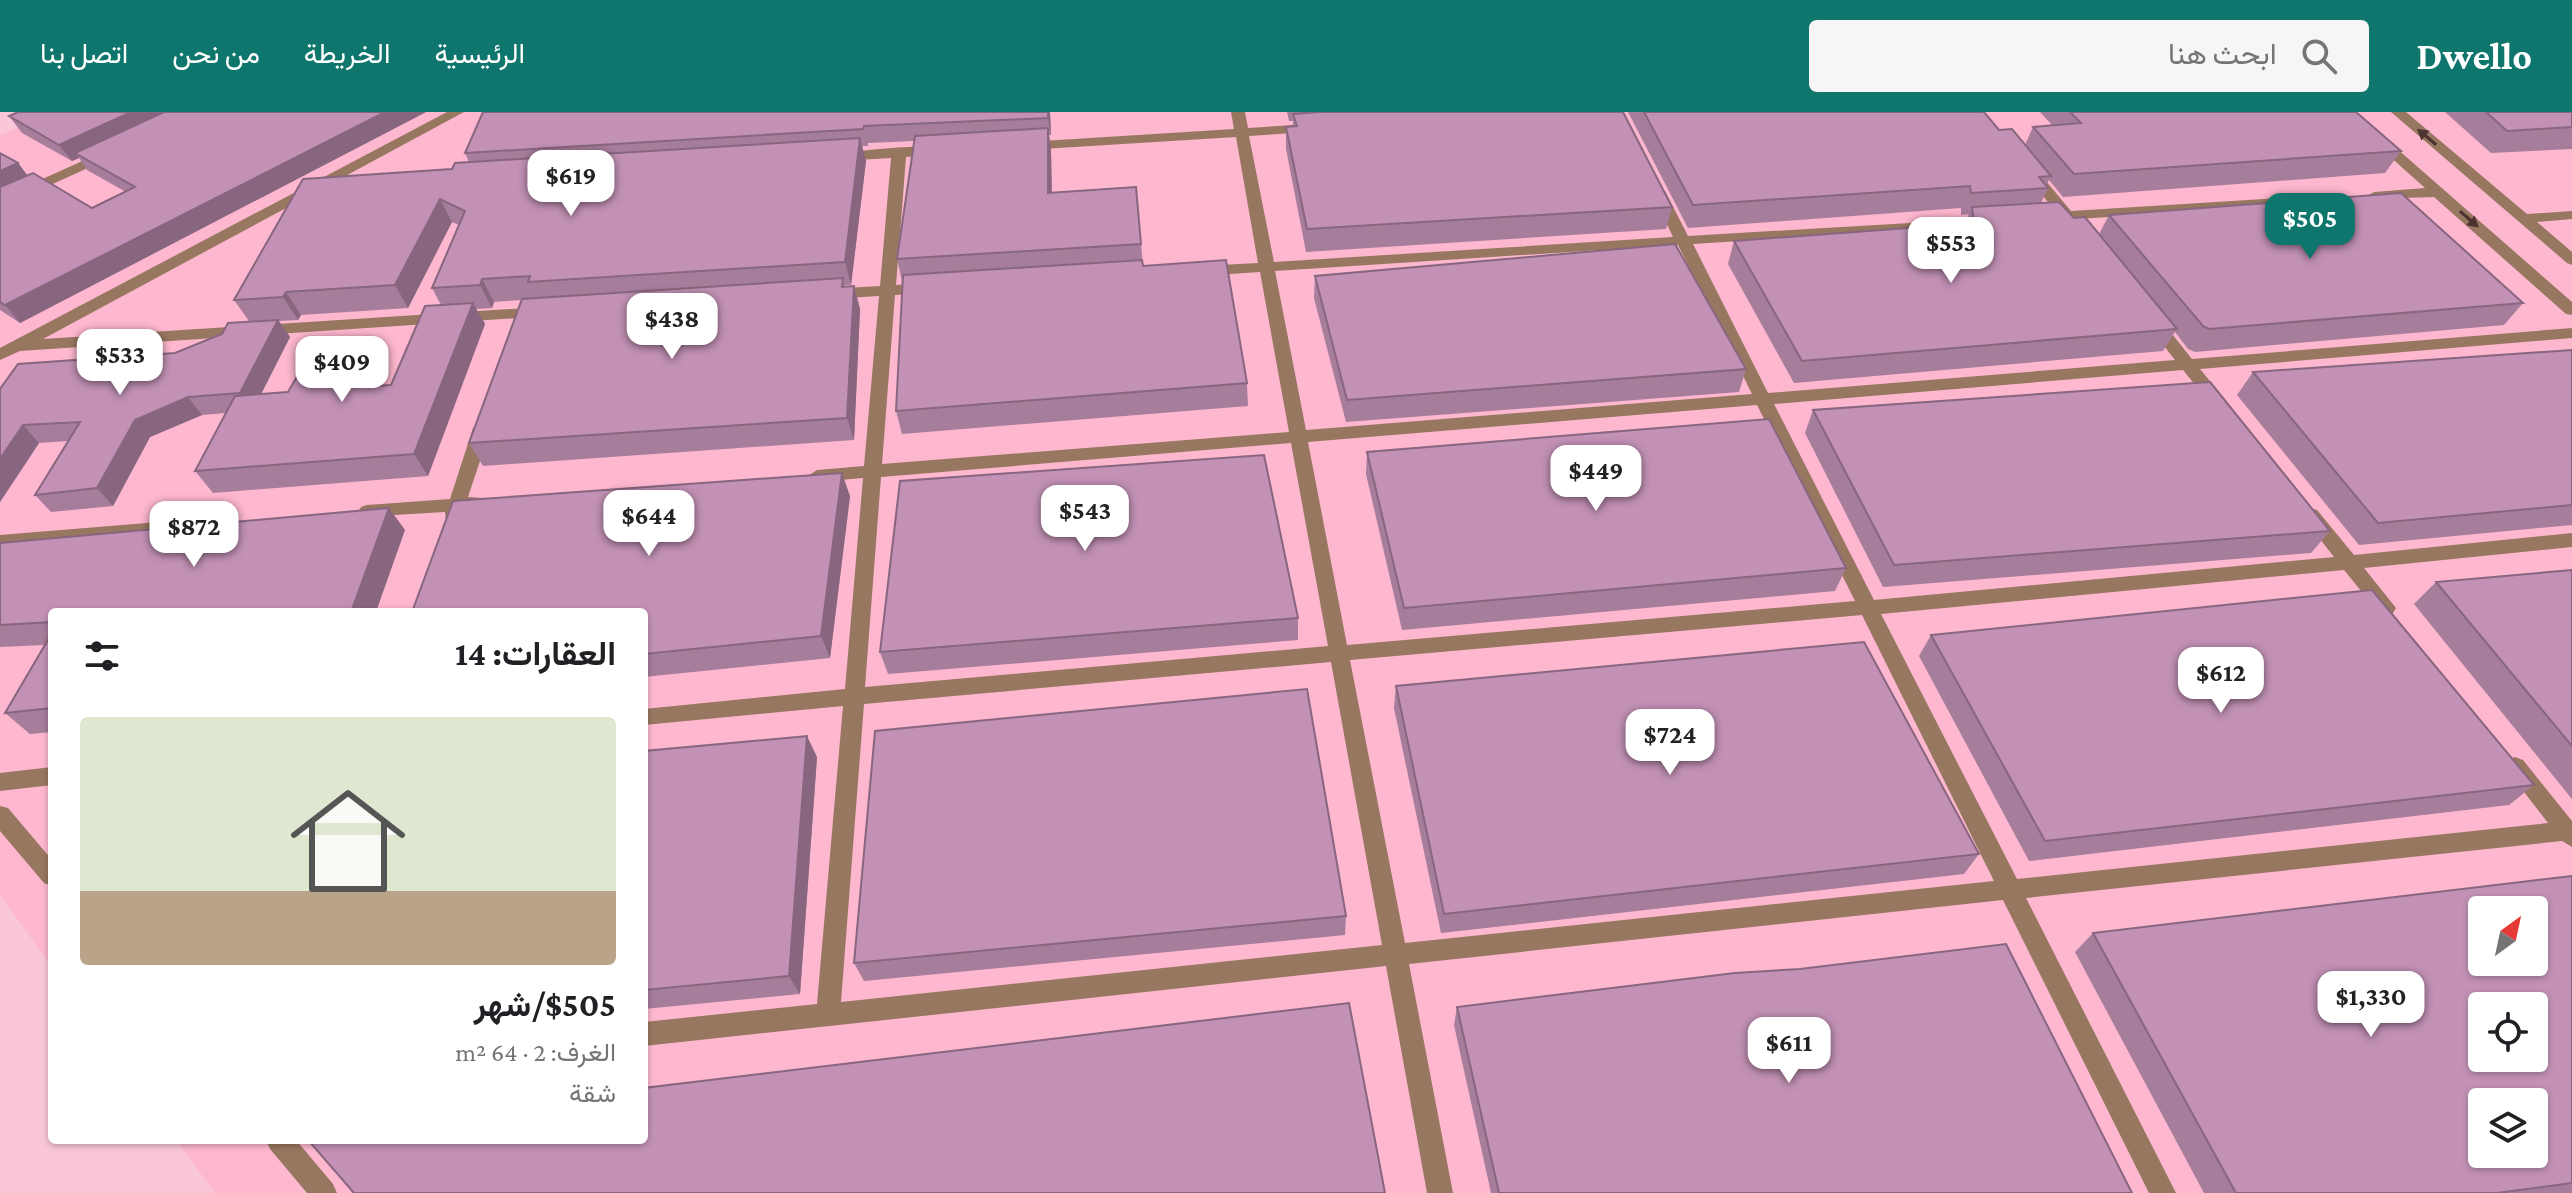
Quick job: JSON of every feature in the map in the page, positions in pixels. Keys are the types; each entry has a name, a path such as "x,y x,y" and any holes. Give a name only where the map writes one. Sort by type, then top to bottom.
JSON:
{"street":[{"path":"0,355 457,112"},
{"path":"1238,112 1440,1193"},
{"path":"2347,112 2572,310"},
{"path":"2398,112 2572,260"},
{"path":"1008,147 1321,128"},
{"path":"0,204 127,145"},
{"path":"820,158 961,149"},
{"path":"828,1015 899,153"},
{"path":"2020,158 2088,240"},
{"path":"1647,169 2163,1193"},
{"path":"315,187 347,185"},
{"path":"2037,218 2438,192"},
{"path":"2524,219 2572,215"},
{"path":"1188,271 2006,220"},
{"path":"811,295 951,286"},
{"path":"2138,302 2235,423"},
{"path":"17,346 516,321 565,311"},
{"path":"796,477 2572,333"},
{"path":"448,532 485,417"},
{"path":"347,514 503,501"},
{"path":"2302,505 2399,624"},
{"path":"0,542 173,528"},
{"path":"648,717 1339,652 2349,564 2572,540"},
{"path":"2508,758 2570,832"},
{"path":"0,782 48,776"},
{"path":"0,815 48,871"},
{"path":"648,1034 2570,832"},
{"path":"282,1144 324,1193"}],"shaded area":[{"path":"52,112 2572,112 2572,1193 215,1193 179,1144 648,1144 648,608 48,608 48,961 0,895 0,135"}],"building":[{"path":"18,112 131,112 59,145 9,116"},
{"path":"164,112 385,112 5,305 0,302 0,187 33,173 92,208 135,187 75,153"},
{"path":"483,112 1048,112 1048,118 864,126 863,129 465,153"},
{"path":"1623,112 1672,207 1307,229 1286,127 1297,126 1293,114"},
{"path":"1644,112 1984,112 1999,130 2012,129 2051,176 2039,177 2048,188 1971,193 1970,186 1693,205"},
{"path":"2070,112 2356,112 2401,151 2074,174 2033,127 2081,123"},
{"path":"2486,112 2572,112 2572,127 2507,131"},
{"path":"1048,128 1048,193 1136,187 1141,244 897,259 915,136"},
{"path":"860,138 845,262 528,282 530,276 482,279 480,285 432,288 465,211 440,199 395,285 286,292 283,297 234,300 303,179 452,169 455,163"},
{"path":"0,153 18,163 0,171"},
{"path":"2401,193 2523,303 2209,329 2203,326 2109,215"},
{"path":"2059,202 2074,218 2085,217 2177,329 1802,361 1734,241 1974,223 1972,207"},
{"path":"1675,244 1746,369 1347,400 1315,276"},
{"path":"1142,260 1143,266 1226,260 1247,383 896,411 903,275"},
{"path":"843,278 842,287 854,286 847,418 469,443 522,299"},
{"path":"473,303 414,454 195,471 235,396 288,392 318,341 367,337 340,388 391,385 425,306"},
{"path":"278,320 240,393 188,397 135,420 97,488 35,495 80,422 23,425 0,459 0,389 18,364 175,353 222,334 228,323"},
{"path":"2572,350 2572,505 2378,523 2253,372"},
{"path":"2210,382 2330,531 1894,565 1813,410"},
{"path":"1769,419 1846,568 1404,608 1367,452"},
{"path":"1264,455 1298,618 880,652 900,481"},
{"path":"842,473 821,636 648,654 648,608 413,608 453,501"},
{"path":"389,508 352,608 48,608 48,622 0,625 0,543"},
{"path":"2572,570 2572,746 2436,582"},
{"path":"2372,590 2534,785 2045,841 1931,635"},
{"path":"48,640 48,708 5,713"},
{"path":"1864,642 1979,854 1444,914 1396,686"},
{"path":"1307,689 1346,916 854,963 875,731"},
{"path":"807,736 789,976 648,990 648,751"},
{"path":"2572,876 2572,1183 2497,1193 2236,1193 2093,933"},
{"path":"2006,944 2132,1193 1499,1193 1457,1007"},
{"path":"1349,1003 1385,1193 354,1193 311,1144 648,1144 648,1088"}]}
